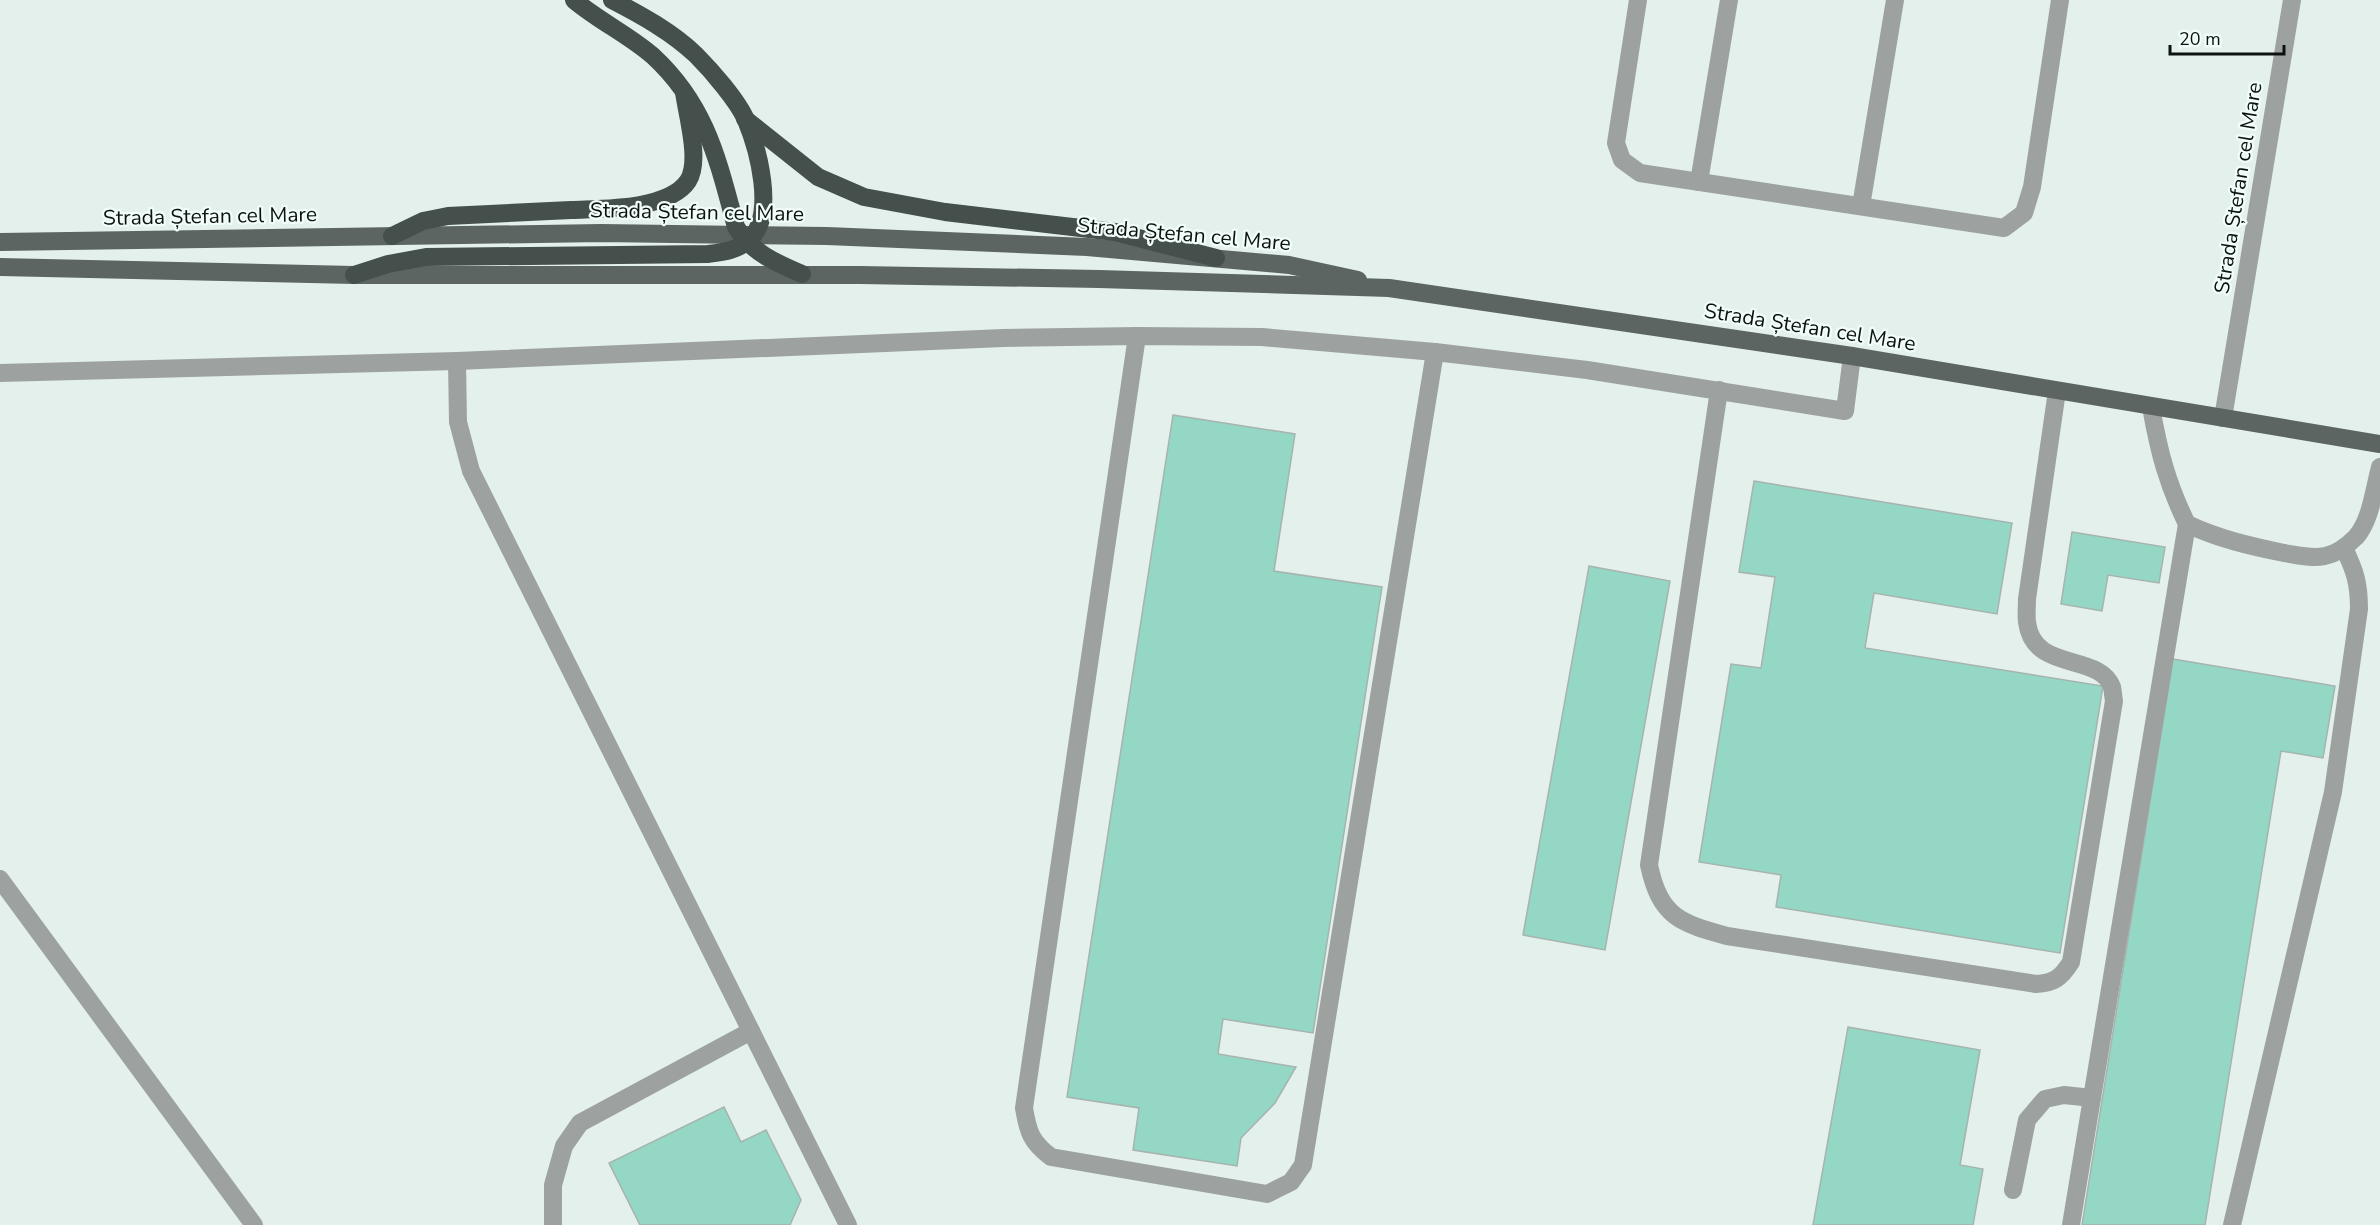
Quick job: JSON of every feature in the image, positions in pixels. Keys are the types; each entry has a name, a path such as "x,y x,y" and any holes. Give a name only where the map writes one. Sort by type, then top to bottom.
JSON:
{"highway":[{"path":"574,0 591,14 636,42 653,57 684,92 702,118 714,145 736,228 765,256 801,274"},
{"path":"354,275 388,264 426,257 708,254 727,251 759,225 763,188 756,153 745,119 720,82 695,55 638,13 612,0"},
{"path":"392,236 423,221 448,216 609,208 640,205 664,198 678,191 688,181 693,169 693,149 684,92"},
{"path":"745,119 818,177 864,197 945,212 1114,232 1216,258"}],"main road":[{"name":"Strada Ștefan cel Mare","path":"0,242 601,233 917,239 1076,246 1289,265 1389,288 1852,356 2151,408 2380,444"},
{"name":"Strada Ștefan cel Mare","path":"0,267 354,275 801,274 1087,278 1389,288"}],"street":[{"path":"1638,0 1616,142 1622,160 1640,173 2004,228 2024,213 2032,187 2060,0"},
{"path":"1699,182 1729,0"},
{"path":"1861,206 1895,0"},
{"name":"Strada Ștefan cel Mare","path":"2223,418 2292,0"},
{"path":"0,373 457,361 1003,338 1137,336 1262,338 1435,352 1587,370 1845,411 1852,356"},
{"path":"1137,336 1024,1108 1028,1132 1038,1147 1052,1157 1267,1194 1291,1182 1303,1165 1435,352"},
{"path":"457,361 458,422 471,471 848,1225"},
{"path":"1719,390 1649,865 1654,886 1668,909 1689,925 1727,936 2036,984 2052,983 2063,975 2071,962 2114,701 2111,686 2102,674 2046,653 2035,642 2027,624 2027,599 2057,391"},
{"path":"2071,1225 2187,524 2171,492 2160,458 2151,408"},
{"path":"2187,524 2213,537 2251,546 2311,557 2327,556 2344,548 2357,535 2366,518 2380,468"},
{"path":"2232,1225 2333,792 2359,609 2356,575 2344,548"},
{"path":"0,879 254,1225"},
{"path":"553,1225 552,1185 564,1146 579,1123 751,1031"},
{"path":"2013,1190 2027,1120 2045,1099 2064,1095 2092,1098"}],"building":[{"path":"1173,415 1295,434 1274,571 1382,587 1313,1033 1223,1019 1218,1054 1296,1067 1275,1103 1241,1138 1237,1166 1133,1150 1139,1108 1067,1097"},
{"path":"1754,481 2012,523 1997,614 1874,593 1865,648 2103,686 2060,953 1776,907 1781,875 1699,862 1731,664 1761,668 1775,577 1739,572"},
{"path":"2072,532 2165,547 2159,583 2108,575 2102,611 2061,604"},
{"path":"1589,566 1670,581 1605,950 1523,935"},
{"path":"2173,659 2335,686 2323,758 2281,751 2205,1225 2082,1225"},
{"path":"1848,1027 1980,1050 1960,1165 1983,1169 1973,1225 1813,1225"},
{"path":"724,1107 741,1142 766,1130 801,1200 790,1225 640,1225 609,1163"}]}
